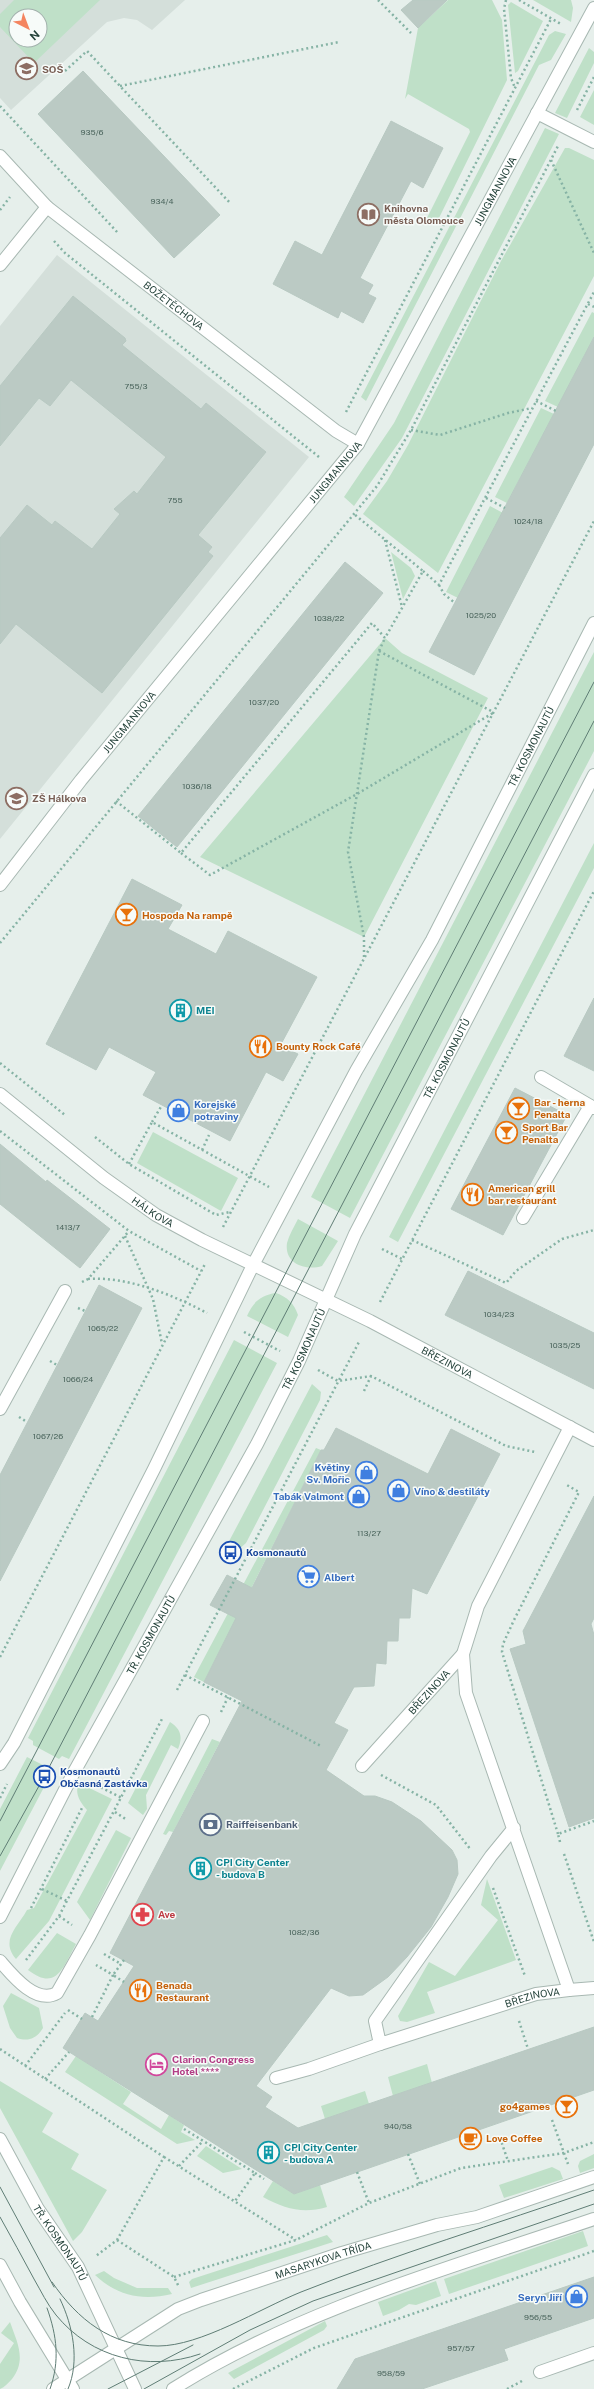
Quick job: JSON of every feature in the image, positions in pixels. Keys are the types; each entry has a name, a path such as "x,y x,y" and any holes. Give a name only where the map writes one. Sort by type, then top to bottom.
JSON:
{"street":[{"name":"JUNGMANNOVA","path":"0,885 86,774 358,444 594,8"},
{"path":"537,113 594,142"},
{"name":"BOŽETĚCHOVA","path":"0,156 47,207 336,431 358,444"},
{"path":"0,265 47,207"},
{"name":"TŘ. KOSMONAUTŮ","path":"0,1764 14,1743 154,1469 253,1265 356,1071 432,940 594,623"},
{"name":"TŘ. KOSMONAUTŮ","path":"0,1917 73,1774 257,1444 299,1360 324,1300 355,1234 594,776"},
{"path":"523,1218 592,1107 541,1077"},
{"name":"HÁLKOVA","path":"0,1094 130,1198 202,1240 324,1300"},
{"path":"0,1409 65,1291"},
{"name":"BŘEZINOVA","path":"324,1300 376,1324 594,1440"},
{"name":"BŘEZINOVA","path":"276,2078 309,2069 380,2044 536,1994 569,1990 514,1828 466,1694 463,1654 478,1606 570,1427"},
{"name":"BŘEZINOVA","path":"362,1766 463,1654"},
{"path":"0,1961 20,1982 29,1988 45,1996 51,1996 57,1993 203,1721"},
{"path":"380,2044 375,2020 491,1856 514,1828"},
{"path":"569,1990 594,1988"},
{"name":"TŘ. KOSMONAUTŮ","path":"0,2139 38,2209 78,2267 135,2389"},
{"name":"MASARYKOVA TŘÍDA","path":"53,2389 70,2384 116,2349 178,2309 342,2253 437,2225 483,2215 594,2177"},
{"path":"174,2389 211,2365 324,2313 594,2218"},
{"path":"0,2265 20,2302 70,2384"},
{"path":"540,2372 594,2353"}],"path":[{"path":"378,0 411,33"},
{"path":"506,0 504,9 511,78 515,88"},
{"path":"519,0 563,25"},
{"path":"339,409 345,414 551,19"},
{"path":"119,86 340,42"},
{"path":"65,71 86,51 230,204"},
{"path":"0,106 121,237"},
{"path":"551,159 594,253"},
{"path":"52,238 65,253 320,458"},
{"path":"439,586 594,292"},
{"path":"588,304 594,307"},
{"path":"536,401 556,411"},
{"path":"411,430 440,435 508,413 533,408"},
{"path":"318,461 336,431"},
{"path":"486,498 505,508"},
{"path":"354,514 423,571 439,586 444,594 455,603"},
{"path":"226,1221 594,521"},
{"path":"385,540 402,608"},
{"path":"364,958 364,937 348,852 379,650 423,571"},
{"path":"181,854 372,623 385,638"},
{"path":"379,650 494,712"},
{"path":"116,801 181,854 210,875 357,794 494,712"},
{"path":"379,1305 594,891"},
{"path":"0,1063 65,1116"},
{"path":"129,1164 162,1105"},
{"path":"152,1122 269,1187"},
{"path":"0,1131 129,1231 201,1271"},
{"path":"202,1150 210,1135"},
{"path":"95,1137 129,1164 216,1215 231,1212"},
{"path":"412,1240 506,1283 516,1271 562,1239 594,1230"},
{"path":"65,1291 88,1279 129,1231"},
{"path":"125,1236 150,1290 162,1344"},
{"path":"382,1249 402,1259"},
{"path":"0,1657 204,1265"},
{"path":"88,1279 106,1278 150,1290 184,1301 203,1311"},
{"path":"239,1329 282,1352"},
{"path":"177,1690 360,1338"},
{"path":"319,1371 338,1381 371,1376 506,1446 541,1453"},
{"path":"364,1391 371,1376"},
{"path":"560,1842 502,1652 503,1644 514,1620 579,1492 563,1483 565,1478"},
{"path":"185,1675 321,1746"},
{"path":"220,1714 228,1697"},
{"path":"22,1965 59,1916 115,1812 162,1719"},
{"path":"377,1773 436,1805 474,1855"},
{"path":"88,1781 122,1798"},
{"path":"31,1908 83,1806"},
{"path":"115,1812 121,1816"},
{"path":"558,1834 594,1821"},
{"path":"564,1854 594,1942"},
{"path":"491,1881 526,1980"},
{"path":"42,1888 67,1901"},
{"path":"59,1916 70,1925"},
{"path":"92,2017 114,1975 124,1960"},
{"path":"95,1964 124,1982"},
{"path":"68,2010 82,2019"},
{"path":"518,2019 528,2049"},
{"path":"0,2049 164,2157 296,2240"},
{"path":"45,2079 69,2052"},
{"path":"552,2120 564,2153"},
{"path":"184,2129 264,2179"},
{"path":"500,2138 508,2161"},
{"path":"179,2166 203,2141"},
{"path":"174,2277 296,2240 369,2203 461,2168 564,2153 594,2142"},
{"path":"408,2154 420,2184"},
{"path":"92,2258 117,2240 164,2157"},
{"path":"356,2172 369,2203"},
{"path":"235,2201 255,2173"},
{"path":"117,2240 174,2277 180,2291"},
{"path":"232,2389 314,2348 594,2251"}],"shaded area":[{"name":"SOŠ","path":"0,0 185,0 152,30 137,20 124,18 107,22 11,110 0,98"},
{"path":"57,255 309,457 0,839 0,326"}],"green space":[{"path":"14,0 100,0 34,63 20,48 48,48 48,8 8,8 8,35 0,27 0,14"},
{"path":"448,0 492,0 502,20 507,80 437,222 427,218 470,132 469,129 408,94 405,99 418,28"},
{"path":"533,0 571,0 573,8 571,22"},
{"path":"511,2 543,21 518,71 515,73 508,5"},
{"path":"555,31 566,34 551,60 539,65 366,401 361,397 549,35"},
{"path":"589,48 594,52 594,63 567,118 555,113"},
{"path":"594,90 594,125 580,117"},
{"path":"545,128 559,134 402,438 354,506 344,497 394,423"},
{"path":"565,148 569,148 594,160 594,276 438,573 363,514 387,481 408,445 501,261"},
{"path":"592,312 594,313 594,337 558,407 545,401"},
{"path":"541,408 554,414 507,503 495,497"},
{"path":"490,506 503,513 458,598 446,592"},
{"path":"391,552 411,568 415,576 403,599"},
{"path":"385,638 402,653 488,698 364,937 200,857"},
{"path":"594,652 594,751 350,1218 311,1197"},
{"path":"594,843 594,868 398,1242 389,1237"},
{"path":"153,1132 238,1178 221,1211 137,1163"},
{"path":"298,1219 338,1241 322,1266 303,1266 297,1264 289,1256 287,1243"},
{"path":"276,1293 284,1296 290,1301 298,1315 288,1337 247,1316 258,1300 266,1295"},
{"path":"234,1340 277,1363 69,1759 62,1756 59,1759 33,1745 33,1741 28,1738"},
{"path":"312,1384 321,1392 320,1400 246,1543 238,1550 226,1547"},
{"path":"316,1448 321,1450 204,1682 194,1677"},
{"path":"170,1722 179,1730 181,1737 180,1745 178,1749 171,1745 146,1795 147,1809 143,1815 128,1803"},
{"path":"212,1739 220,1742 173,1832 169,1831 166,1835 163,1834"},
{"path":"27,1757 53,1770 0,1871 0,1809"},
{"path":"79,1783 112,1799 49,1921 16,1959 11,1952 10,1946 12,1934 27,1910 34,1908 87,1810 77,1794"},
{"path":"116,1830 131,1838 90,1920 77,1902"},
{"path":"487,1879 516,1960 427,1992 435,2013 407,2022 400,2021 398,2016 429,1962 455,1976 498,1920 481,1905"},
{"path":"57,1933 76,1944 63,1968 53,1978 38,1976 28,1970"},
{"path":"11,1993 39,2008 43,2028 35,2037 25,2040 17,2038 10,2028 3,2006"},
{"path":"76,2056 131,2092 123,2104 161,2129 169,2115 184,2125 181,2132 195,2140 177,2144 65,2072"},
{"path":"427,2064 432,2083 393,2096 388,2077"},
{"path":"0,2081 53,2113 42,2132 79,2154 71,2169 107,2190 82,2232 73,2241 0,2108"},
{"path":"365,2091 369,2104 325,2119 321,2106"},
{"path":"206,2146 242,2169 223,2173 197,2156"},
{"path":"594,2154 594,2168 580,2173 578,2166 580,2161"},
{"path":"552,2167 560,2171 563,2179 504,2198 499,2185"},
{"path":"273,2181 294,2194 320,2185 327,2207 302,2210 279,2205 263,2197"},
{"path":"583,2231 588,2246 449,2294 444,2279"},
{"path":"327,2235 333,2242 191,2288 189,2282 192,2279"},
{"path":"104,2271 114,2278 137,2288 168,2288 172,2294 140,2297 121,2292 112,2288 95,2275"},
{"path":"436,2281 441,2296 416,2305 409,2304 399,2310 383,2316 378,2302"},
{"path":"325,2321 327,2326 324,2330 234,2379 228,2373"},
{"path":"10,2322 18,2344 20,2358 19,2365 17,2372 12,2379 0,2389 0,2364 14,2343 1,2333"}],"building":[{"path":"413,0 447,0 418,28 401,10"},
{"path":"83,71 220,215 174,258 38,114"},
{"name":"Knihovna města Olomouce","path":"391,121 443,148 423,188 411,181 360,278 373,285 368,294 376,298 363,323 341,311 338,318 273,284 295,241 322,255"},
{"path":"73,296 125,338 126,341 122,345 201,409 206,403 266,452 198,535 212,547 208,552 213,556 102,693 16,624 0,644 0,538 27,505 52,525 55,521 92,549 120,514 114,509 134,491 137,494 166,457 71,380 50,406 39,398 0,446 0,386"},
{"path":"594,337 594,444 474,675 429,652"},
{"path":"345,562 383,593 177,847 138,816"},
{"name":"MEI","path":"132,879 182,905 168,929 216,954 228,931 317,977 280,1046 298,1054 283,1081 266,1072 230,1141 143,1095 156,1072 109,1047 96,1070 46,1044"},
{"path":"594,998 594,1071 564,1056"},
{"path":"515,1088 567,1115 503,1235 451,1209"},
{"path":"0,1144 46,1182 47,1180 110,1229 80,1268 0,1204"},
{"path":"468,1271 594,1333 594,1389 445,1315"},
{"path":"99,1285 142,1308 0,1581 0,1475"},
{"path":"336,1428 428,1474 451,1429 500,1454 427,1594 412,1588 410,1618 399,1618 398,1641 387,1641 386,1664 376,1663 374,1686 354,1687 334,1723 348,1730 326,1770 364,1796 375,1796 392,1802 421,1821 452,1850 457,1860 458,1874 448,1897 431,1927 407,1957 388,1977 363,1995 349,1996 331,1988 256,2086 272,2097 265,2107 298,2128 594,2027 594,2090 294,2194 63,2048 85,2013 98,2021 134,1966 110,1953 242,1701 204,1682 236,1618 210,1605 227,1575 252,1588 321,1450 324,1450"},
{"path":"594,1496 594,1618 591,1624 594,1635 594,1818 569,1827 510,1649 526,1644 523,1631"},
{"path":"594,2277 594,2318 504,2349 508,2360 422,2389 337,2389 355,2359"}],"tram line":[{"path":"0,1821 594,682"},
{"path":"0,1856 44,1777 594,721"},
{"path":"0,2187 54,2287"},
{"path":"52,2282 62,2296 85,2319 111,2336 141,2345 158,2346 175,2344 193,2340 211,2333 301,2292 337,2278 594,2190"},
{"path":"144,2389 250,2330 313,2301 594,2204"},
{"path":"0,2217 34,2279 56,2315 70,2330 86,2342 103,2351 141,2361 160,2362 200,2354"},
{"path":"60,2299 65,2309 71,2332 74,2355 74,2367 68,2389"},
{"path":"47,2308 53,2329 56,2348 55,2368 50,2389"},
{"path":"108,2389 193,2345"}],"place":[{"name":"SOŠ","path":"27,69"},
{"name":"Knihovna města Olomouce","path":"369,214"},
{"name":"ZŠ Hálkova","path":"17,798"},
{"name":"Hospoda Na rampě","path":"126,915"},
{"name":"MEI","path":"181,1010"},
{"name":"Bounty Rock Café","path":"261,1046"},
{"name":"Bar - herna Penalta","path":"519,1108"},
{"name":"Korejské potraviny","path":"178,1110"},
{"name":"Sport Bar Penalta","path":"506,1133"},
{"name":"American grill bar restaurant","path":"472,1194"},
{"name":"Květiny Sv. Mořic","path":"366,1473"},
{"name":"Víno & destiláty","path":"398,1491"},
{"name":"Tabák Valmont","path":"359,1496"},
{"name":"Kosmonautů","path":"231,1552"},
{"name":"Albert","path":"308,1577"},
{"name":"Kosmonautů Občasná Zastávka","path":"44,1777"},
{"name":"Raiffeisenbank","path":"211,1824"},
{"name":"CPI City Center - budova B","path":"201,1868"},
{"name":"Ave","path":"143,1914"},
{"name":"Benada Restaurant","path":"141,1991"},
{"name":"Clarion Congress Hotel ****","path":"156,2065"},
{"name":"go4games","path":"566,2106"},
{"name":"Love Coffee","path":"471,2138"},
{"name":"CPI City Center - budova A","path":"269,2153"},
{"name":"Seryn Jiří","path":"577,2297"}]}
